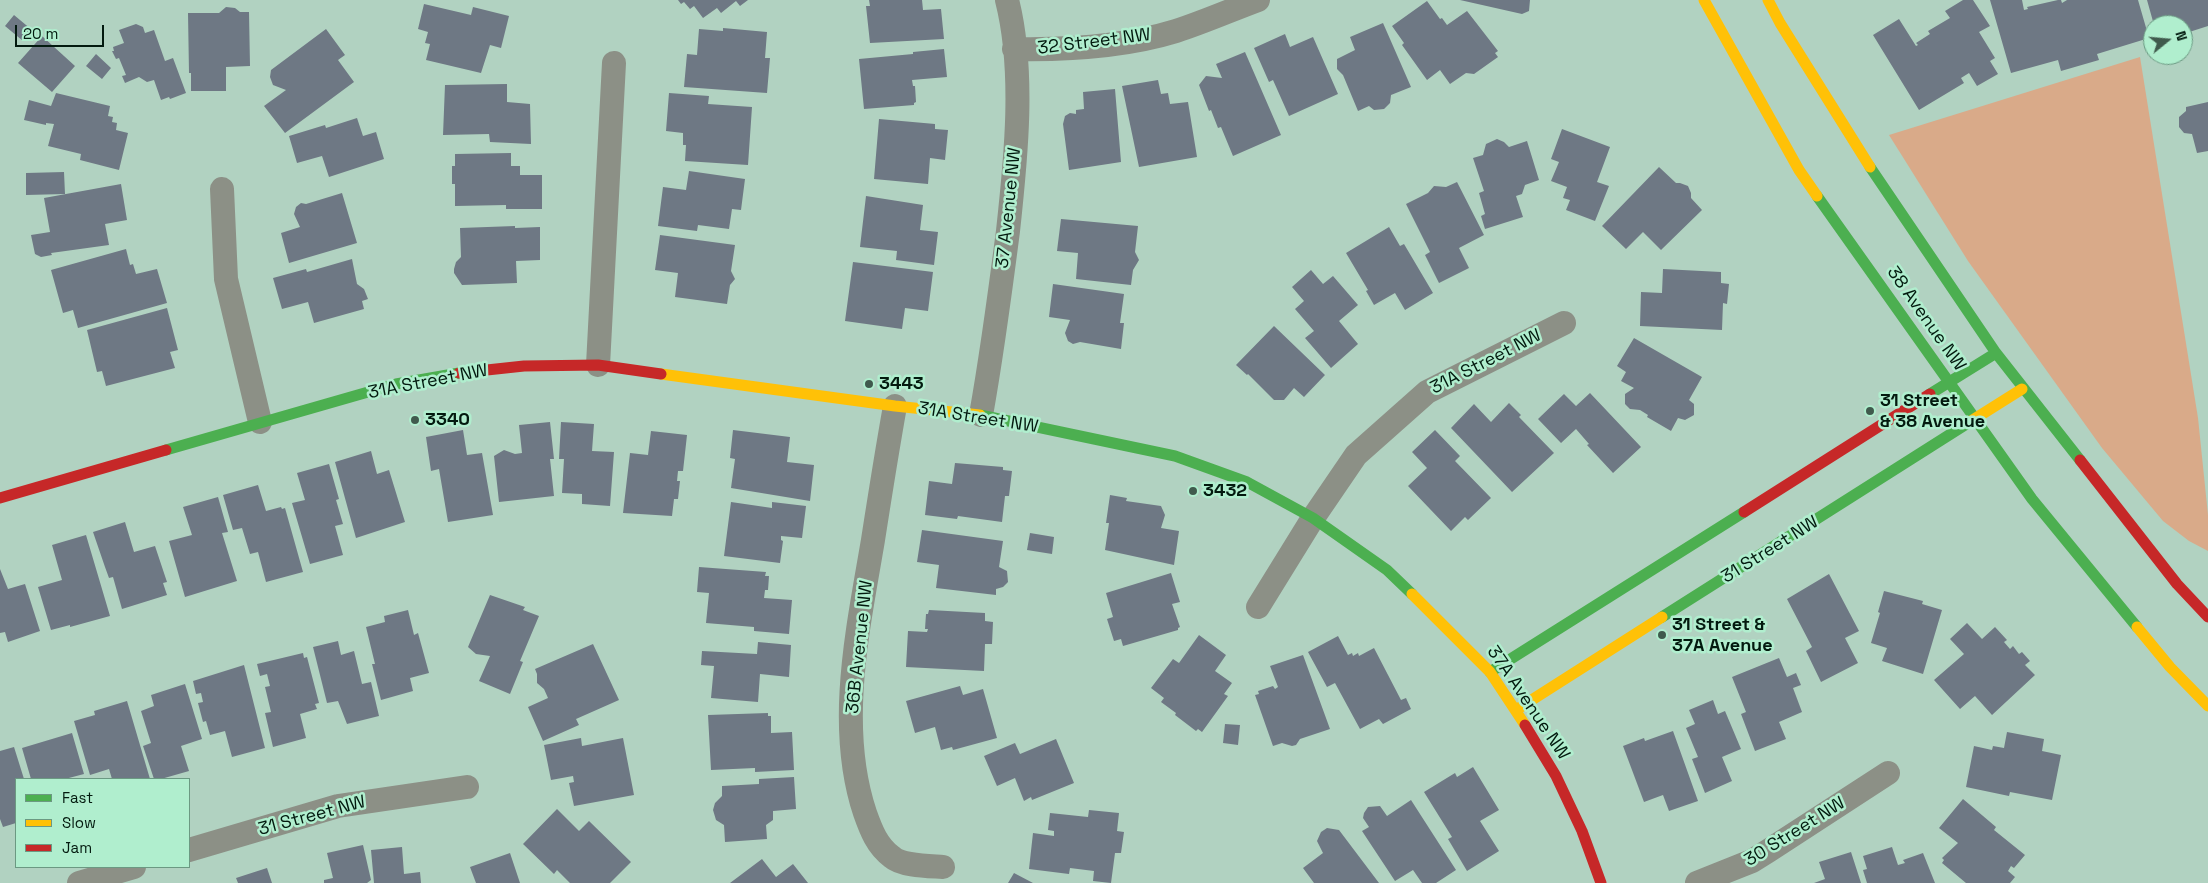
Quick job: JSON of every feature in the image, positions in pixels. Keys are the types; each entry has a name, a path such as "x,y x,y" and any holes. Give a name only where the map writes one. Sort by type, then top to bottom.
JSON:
{"street":[{"name":"37 Avenue NW","path":"981,415 992,357 1016,161 1016,65 1007,0"},
{"name":"32 Street NW","path":"1014,49 1055,49 1129,42 1176,31 1258,0"},
{"name":"38 Avenue NW","path":"1704,0 1799,170 2032,499 2170,667 2208,706"},
{"path":"1768,0 1780,23 1887,193 1996,353 2022,389 2177,584 2208,617"},
{"path":"598,365 614,63"},
{"path":"222,189 226,278 260,422"},
{"name":"31A Street NW","path":"1258,607 1313,518 1356,455 1426,392 1564,323"},
{"path":"1490,672 1996,353"},
{"name":"31A Street NW","path":"0,498 396,384 450,374 524,366 598,365 895,406 981,415 1175,456 1246,482 1313,518"},
{"name":"31 Street NW","path":"1516,710 2022,389"},
{"name":"36B Avenue NW","path":"895,406 860,617 851,694 852,740 858,793 873,836 893,859 918,865 943,867"},
{"name":"37A Avenue NW","path":"1313,518 1387,570 1459,637 1490,672 1541,750 1569,801 1601,883"},
{"name":"30 Street NW","path":"1697,883 1752,861 1888,772"},
{"name":"31 Street NW","path":"190,850 338,806 467,787"},
{"path":"79,883 131,868"}],"shaded area":[{"path":"2140,57 2198,418 2208,515 2208,551 2189,541 2163,521 2102,448 1968,261 1889,135"}],"building":[{"path":"678,0 748,0 740,6 736,1 721,13 717,8 703,18 694,6 690,9 684,2 681,4"},
{"path":"869,0 922,0 923,10 941,9 944,39 870,43 866,6 870,6"},
{"path":"1460,0 1530,0 1529,11 1522,14"},
{"path":"1963,0 1973,0 1990,26 1979,32 1995,58 1990,61 1998,74 1977,86 1969,73 1961,78 1964,83 1919,110 1873,35 1899,19 1916,46 1918,45 1916,43 1930,34 1928,31 1950,18 1945,11"},
{"path":"1990,0 2022,0 2024,10 2028,9 2027,7 2058,0 2061,0 2062,3 2067,0 2138,0 2143,17 2143,40 2097,54 2099,60 2061,71 2058,60 2011,73"},
{"path":"2147,0 2208,0 2208,26 2193,31 2193,15 2151,15"},
{"path":"1427,1 1440,19 1442,18 1447,25 1467,11 1498,51 1495,53 1498,57 1474,74 1466,73 1450,84 1440,70 1427,80 1402,45 1404,43 1392,26"},
{"path":"424,4 471,15 473,7 509,16 501,48 490,45 481,73 426,60 430,44 425,43 428,32 418,29"},
{"path":"226,7 235,8 240,12 249,12 250,66 226,67 226,91 191,91 188,13 219,13"},
{"path":"14,15 32,30 23,41 5,26"},
{"path":"1383,23 1411,87 1391,95 1390,103 1384,109 1374,110 1369,106 1358,111 1343,75 1337,69 1337,59 1355,50 1350,37"},
{"path":"136,24 143,27 145,33 154,30 165,61 173,58 186,93 161,100 154,80 147,82 139,77 125,83 122,76 126,75 119,58 116,59 112,51 114,51 113,47 124,43 119,30"},
{"path":"723,28 767,32 765,58 770,58 767,93 684,87 687,54 697,55 699,29 723,31"},
{"path":"326,29 345,55 338,60 354,82 285,133 264,106 286,90 273,85 270,77 271,70"},
{"path":"1285,34 1290,47 1313,37 1338,94 1289,116 1273,80 1269,82 1254,48"},
{"path":"42,36 75,66 52,92 18,63"},
{"path":"944,49 947,77 912,80 913,86 915,86 916,102 914,105 864,109 859,59"},
{"path":"1245,52 1281,135 1233,156 1221,127 1218,128 1211,110 1209,111 1199,85 1206,76 1222,78 1216,64"},
{"path":"96,54 111,68 102,79 86,66"},
{"path":"1158,80 1161,94 1168,93 1170,104 1188,102 1197,157 1139,167 1122,86"},
{"path":"507,84 507,102 530,104 531,144 490,142 489,134 443,135 445,85"},
{"path":"1115,89 1121,162 1069,170 1063,124 1065,116 1070,113 1076,114 1076,110 1084,109 1083,92"},
{"path":"56,93 110,106 108,116 113,117 112,122 117,123 116,130 128,133 119,170 80,160 81,154 48,146 54,124 46,123 46,125 24,120 29,100 51,106"},
{"path":"669,93 709,96 708,104 752,107 748,165 685,161 686,145 683,145 683,133 666,131"},
{"path":"2208,102 2208,151 2197,153 2192,134 2184,133 2179,127 2179,117 2186,111 2186,107"},
{"path":"357,118 363,136 376,132 384,159 329,177 322,156 297,163 289,136 325,125 326,128"},
{"path":"879,119 935,124 935,129 948,130 945,160 930,158 928,184 874,179"},
{"path":"1562,129 1610,147 1597,182 1609,186 1595,221 1566,210 1570,200 1563,198 1567,187 1551,181 1559,162 1551,159"},
{"path":"1497,139 1509,147 1527,141 1539,180 1525,185 1522,194 1516,196 1523,217 1485,229 1481,216 1485,214 1479,193 1484,191 1473,158 1483,155 1486,144"},
{"path":"511,153 511,166 520,166 520,175 542,175 542,209 506,209 506,205 455,206 455,184 452,184 452,166 455,166 455,154"},
{"path":"1659,167 1676,183 1688,186 1691,198 1702,210 1661,250 1643,232 1626,249 1602,226"},
{"path":"689,171 745,179 741,210 732,209 729,229 698,225 697,231 658,226 663,187 686,190"},
{"path":"64,172 65,194 26,195 26,173"},
{"path":"1457,182 1484,235 1459,248 1469,268 1439,283 1425,255 1430,252 1406,204 1428,193 1434,186 1446,187"},
{"path":"121,184 127,220 105,224 109,245 51,253 52,255 41,257 35,254 31,235 50,232 44,198"},
{"path":"342,193 357,243 289,263 281,233 300,227 294,214 296,207 301,203 306,204"},
{"path":"866,196 923,205 920,230 938,232 934,265 896,260 897,251 860,247"},
{"path":"1061,219 1138,226 1135,252 1139,260 1133,270 1131,285 1076,279 1078,253 1057,251"},
{"path":"515,226 515,228 540,227 540,260 516,261 517,283 462,285 454,273 456,262 461,257 460,228"},
{"path":"1389,227 1400,246 1404,244 1433,293 1405,310 1395,293 1374,305 1366,291 1368,290 1346,253"},
{"path":"660,235 735,245 731,271 735,279 730,285 727,304 675,297 678,273 655,270"},
{"path":"126,249 130,265 133,264 136,274 157,269 167,303 78,328 73,310 63,313 51,270"},
{"path":"352,259 357,284 364,289 368,299 362,301 364,309 314,323 308,302 282,309 273,278 306,269 307,272"},
{"path":"853,262 933,272 928,311 905,308 902,329 845,321"},
{"path":"1663,269 1721,272 1721,283 1729,284 1727,304 1723,303 1722,330 1640,326 1641,292 1662,293"},
{"path":"1311,270 1323,284 1333,276 1358,305 1339,321 1358,344 1331,368 1305,338 1314,331 1295,309 1304,301 1292,287"},
{"path":"1053,284 1124,294 1120,323 1124,323 1121,349 1080,342 1073,344 1068,341 1065,333 1070,320 1049,317"},
{"path":"167,308 178,350 170,352 175,368 106,386 102,371 97,372 87,330"},
{"path":"1274,326 1325,375 1304,397 1294,388 1284,400 1274,400 1248,374 1236,365"},
{"path":"1634,338 1702,377 1689,400 1694,404 1694,415 1685,420 1678,418 1671,431 1647,417 1648,415 1640,410 1630,409 1625,404 1625,394 1634,388 1621,381 1626,372 1617,366"},
{"path":"1590,393 1641,447 1613,473 1587,445 1589,444 1576,429 1561,443 1538,419 1564,394 1576,406"},
{"path":"1509,403 1521,415 1519,417 1554,453 1512,492 1451,428 1474,404 1491,422"},
{"path":"550,422 554,459 550,459 554,496 499,502 494,456 504,450 515,454 522,453 519,425"},
{"path":"561,422 594,424 592,451 614,452 610,506 582,504 582,494 562,493 564,459 559,459"},
{"path":"463,430 467,455 482,453 493,515 448,522 439,469 431,471 426,437"},
{"path":"733,430 790,437 787,462 814,465 810,501 731,488 735,459 730,458"},
{"path":"1435,430 1460,456 1455,461 1491,498 1468,520 1465,517 1451,531 1408,486 1427,468 1412,452"},
{"path":"651,431 687,435 683,471 678,471 677,481 680,481 678,499 674,499 672,516 623,513 630,453 648,455"},
{"path":"371,451 377,474 389,470 405,522 356,538 335,462"},
{"path":"955,463 1003,467 1003,470 1012,471 1009,496 1005,496 1002,522 958,516 957,519 925,515 929,481 952,484"},
{"path":"329,464 339,499 336,500 343,524 335,526 343,555 310,564 292,503 305,500 297,473"},
{"path":"258,485 266,511 281,507 282,509 285,508 303,572 266,582 258,552 250,554 242,528 233,530 223,495"},
{"path":"1110,495 1127,498 1126,501 1161,506 1165,515 1161,528 1179,531 1174,565 1105,550 1109,523 1106,523"},
{"path":"218,497 228,532 222,533 237,581 185,597 169,541 192,535 183,507"},
{"path":"731,502 772,508 772,502 806,506 802,538 781,536 783,541 780,563 724,556"},
{"path":"125,522 134,552 155,546 167,582 163,583 167,595 122,609 113,577 109,578 93,532"},
{"path":"922,530 1003,541 999,567 1007,571 1008,582 1003,587 996,589 996,595 936,588 939,565 917,562"},
{"path":"1030,533 1054,537 1052,554 1027,550"},
{"path":"86,535 110,616 51,630 38,587 62,580 52,545"},
{"path":"699,567 766,572 765,576 769,576 768,590 765,590 764,598 792,600 789,634 754,631 754,627 706,623 709,593 697,592"},
{"path":"0,569 8,589 25,584 40,631 8,642 5,632 0,633"},
{"path":"1171,573 1180,602 1172,604 1180,627 1178,630 1123,646 1121,639 1114,641 1107,619 1113,617 1106,593"},
{"path":"1829,574 1859,631 1845,638 1858,663 1821,682 1806,651 1812,647 1787,599"},
{"path":"1884,591 1923,601 1922,604 1942,610 1923,674 1882,661 1887,648 1871,643"},
{"path":"490,595 525,607 523,610 539,616 520,661 523,662 510,694 479,681 490,656 476,654 468,647"},
{"path":"408,610 414,635 418,633 429,673 410,678 413,691 381,700 372,664 375,664 366,627 385,622 384,616"},
{"path":"929,610 985,613 985,621 993,622 992,644 985,644 984,671 906,667 908,631 927,632 928,629 925,629 926,614 928,614"},
{"path":"1967,623 1982,639 1995,627 2007,640 2004,642 2010,649 2013,646 2019,654 2022,652 2030,661 2025,665 2035,675 1992,715 1975,696 1960,709 1934,680 1964,654 1950,639"},
{"path":"1199,635 1226,655 1215,671 1232,683 1224,694 1228,696 1202,732 1198,729 1196,731 1175,715 1176,713 1161,702 1164,698 1151,688 1173,659 1179,663"},
{"path":"1338,636 1348,655 1352,653 1353,656 1358,653 1359,656 1374,648 1401,700 1406,698 1411,709 1383,724 1379,719 1360,729 1335,683 1327,687 1308,652"},
{"path":"338,641 341,655 354,651 362,684 371,682 379,716 347,724 338,701 327,703 313,647"},
{"path":"758,642 791,645 789,677 760,674 758,702 711,698 714,666 701,665 702,651 757,654"},
{"path":"593,644 619,700 576,719 579,725 543,741 528,707 548,698 544,689 537,683 535,669"},
{"path":"303,653 304,658 307,657 319,703 315,704 317,709 300,714 306,738 273,747 265,713 271,712 265,687 270,686 267,674 260,676 257,664"},
{"path":"1303,655 1330,729 1300,739 1296,745 1292,746 1282,743 1273,746 1255,695 1259,694 1258,691 1273,686 1275,689 1278,687 1270,666"},
{"path":"1779,658 1787,677 1796,673 1801,685 1793,688 1802,712 1779,722 1786,739 1755,751 1741,714 1746,712 1732,677"},
{"path":"244,665 265,748 232,757 225,731 210,735 206,721 203,722 198,703 203,702 201,693 196,694 193,681"},
{"path":"185,684 202,739 181,746 189,771 164,778 154,778 143,746 151,743 141,711 154,706 151,695"},
{"path":"960,686 963,695 983,689 997,738 953,750 952,747 941,750 935,727 915,733 906,701"},
{"path":"1713,700 1718,714 1725,711 1741,749 1722,757 1732,781 1705,793 1692,759 1698,757 1686,728 1695,724 1689,710"},
{"path":"127,701 150,778 112,778 109,769 90,775 74,721 95,715 94,711"},
{"path":"768,713 768,716 771,716 771,733 792,732 794,770 755,772 755,768 711,770 708,715"},
{"path":"1225,724 1240,725 1238,745 1223,743"},
{"path":"1673,731 1698,801 1669,811 1663,795 1644,802 1623,746 1644,738 1645,741"},
{"path":"2007,732 2044,739 2042,751 2061,755 2052,800 2010,792 2009,796 1966,787 1974,746 1992,750 1993,746 2004,748"},
{"path":"72,733 84,774 69,778 31,778 22,748"},
{"path":"581,738 582,746 623,738 634,795 574,806 569,783 574,782 573,776 551,780 544,745"},
{"path":"1056,739 1074,783 1032,800 1031,797 1024,801 1015,778 997,786 984,756 1015,743 1020,754"},
{"path":"14,747 24,778 15,778 15,823 3,827 0,819 0,751"},
{"path":"1473,767 1499,810 1480,821 1499,851 1467,871 1448,839 1452,837 1424,792 1455,773 1457,777"},
{"path":"794,777 796,809 773,811 773,820 766,825 767,839 725,842 724,825 716,820 713,810 715,803 722,796 722,786 759,784 759,779"},
{"path":"1963,799 1996,827 1994,830 2025,855 2014,868 2011,866 2008,871 2015,877 2010,883 1966,883 1942,863 1944,860 1942,858 1958,843 1939,828"},
{"path":"1411,800 1456,870 1436,883 1422,883 1413,870 1395,881 1362,831 1369,827 1363,818 1368,807 1380,806 1387,816"},
{"path":"557,809 579,831 589,821 631,862 610,883 570,883 557,870 554,874 523,844"},
{"path":"1089,810 1119,813 1117,831 1124,832 1121,853 1115,853 1111,883 1093,881 1094,871 1070,868 1069,874 1029,869 1033,833 1054,836 1054,831 1048,830 1050,813 1088,817"},
{"path":"1327,828 1339,830 1379,883 1314,883 1303,868 1323,853 1317,841 1321,832"},
{"path":"363,845 371,880 367,883 324,883 324,880 333,878 327,853"},
{"path":"402,847 404,874 420,872 421,883 374,883 371,850"},
{"path":"1892,847 1898,865 1905,863 1903,860 1923,853 1935,883 1867,883 1863,870 1867,869 1863,856"},
{"path":"1851,852 1861,883 1814,883 1825,879 1819,862"},
{"path":"510,853 520,883 476,883 470,867"},
{"path":"762,859 776,877 793,864 808,883 730,883"},
{"path":"267,868 272,883 238,883 236,878"},
{"path":"1014,873 1033,883 1008,883"}],"traffic: fast":[{"path":"1870,167 1996,353 2080,460"},
{"path":"1817,196 2032,499 2137,627"},
{"path":"1930,394 1996,353"},
{"path":"166,450 396,384 459,373"},
{"path":"980,415 1175,456 1247,482 1313,518 1387,570 1412,594"},
{"path":"1662,617 1968,423"},
{"path":"1490,672 1744,512"}],"traffic: slow":[{"path":"1704,0 1799,170 1817,196"},
{"path":"1768,0 1780,23 1870,167"},
{"path":"661,374 895,406 980,415"},
{"path":"1968,423 2022,389"},
{"path":"1412,594 1490,672 1525,725"},
{"path":"1516,710 1662,617"},
{"path":"2137,627 2170,667 2208,706"}],"traffic: jam":[{"path":"459,373 524,366 598,365 661,374"},
{"path":"1744,512 1930,394"},
{"path":"0,498 166,450"},
{"path":"2080,460 2177,584 2208,617"},
{"path":"1525,725 1556,776 1582,831 1601,883"}],"place":[{"name":"3443","path":"869,384"},
{"name":"31 Street & 38 Avenue","path":"1870,411"},
{"name":"3340","path":"415,420"},
{"name":"3432","path":"1193,491"},
{"name":"31 Street & 37A Avenue","path":"1662,635"}]}
